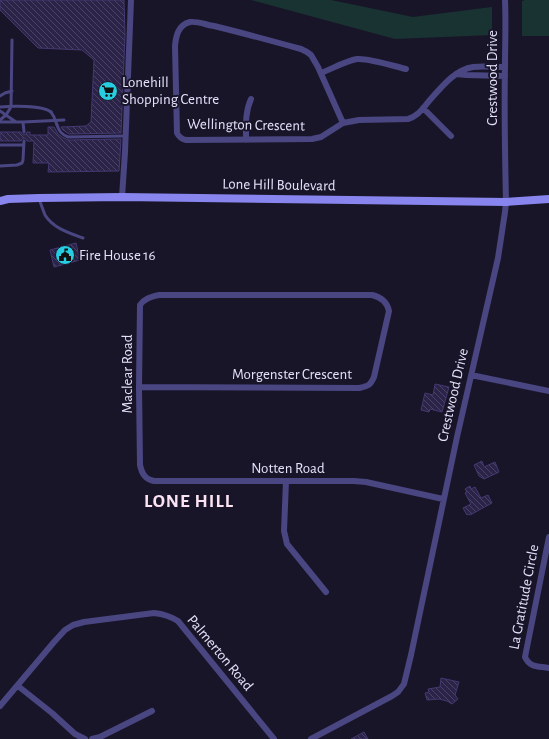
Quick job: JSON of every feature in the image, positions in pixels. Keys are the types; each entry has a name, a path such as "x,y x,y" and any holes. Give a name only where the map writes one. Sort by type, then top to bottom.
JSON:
{"street":[{"path":"122,198 131,0"},
{"name":"Crestwood Drive","path":"311,739 392,696 398,692 404,684 424,595 443,499 498,258 506,212 505,0"},
{"name":"Wellington Crescent","path":"343,123 321,73 311,55 301,48 224,28 194,22 189,22 179,29 176,36 175,46 176,133 186,140 315,139 321,137 343,123 359,120 408,119 414,117 443,86 456,74 463,70 472,67 505,67"},
{"path":"321,73 358,59 406,69"},
{"path":"456,74 505,76"},
{"path":"246,140 246,114 251,99"},
{"path":"423,108 451,136"},
{"name":"Lone Hill Boulevard","path":"0,195 8,199"},
{"name":"Lone Hill Boulevard","path":"0,201 8,199 39,198 506,202 549,199"},
{"name":"Morgenster Crescent","path":"139,387 359,388 367,386 371,383 374,377 389,311 383,300 372,295 159,295"},
{"name":"Maclear Road","path":"140,465 140,306 146,299 159,295"},
{"path":"471,375 549,391"},
{"name":"Notten Road","path":"140,465 144,476 149,480 154,481 339,480 360,482 443,499"},
{"path":"286,481 284,531 287,544 326,592"},
{"name":"La Gratitude Circle","path":"549,537 525,656 529,664 532,666 549,668"},
{"name":"Palmerton Road","path":"0,706 65,630 73,626 95,620 154,613 163,614 171,616 178,621 274,739"},
{"path":"18,686 52,713 75,734 85,739"},
{"path":"92,739 100,737 152,711"}],"lane":[{"path":"0,121 11,107 12,40"},
{"path":"0,96 12,91"},
{"path":"0,107 36,107 48,110 54,117 58,130 68,136 125,136"},
{"path":"0,111 16,122"},
{"path":"0,121 24,122 64,120"},
{"path":"24,122 24,132"},
{"path":"0,145 24,143 22,163 17,165 0,166"},
{"path":"39,198 46,216 51,222 62,230 83,238"}],"green space":[{"path":"251,0 331,0 413,17 492,7 492,35 395,39"},
{"path":"549,0 549,36 522,36 522,1"}],"building":[{"name":"Lonehill Shopping Centre","path":"0,0 124,0 125,35 121,133 69,134 63,130 61,127 86,126 91,122 94,60 82,50 38,48 0,10"},
{"path":"48,127 54,127 58,134 68,140 121,139 119,171 48,172 49,163 33,163 34,141 27,141 24,138 21,141 0,141 0,132 21,132 24,135 27,132 30,132 30,135 48,135"},
{"name":"Fire House 16","path":"76,243 80,260 54,267 50,250"},
{"path":"435,384 449,387 442,412 430,409 429,412 421,410 425,393 433,395"},
{"path":"482,461 484,467 495,462 499,472 484,479 479,476 474,465"},
{"path":"470,486 471,489 475,487 481,498 488,495 492,503 470,515 467,515 463,508 471,504 465,493 467,492 465,489"},
{"path":"441,678 459,682 455,695 458,699 452,704 439,699 427,700 425,693 429,692 428,689 440,687"},
{"path":"364,732 368,739 351,739"}],"place":[{"name":"Lonehill Shopping Centre","path":"108,91"},
{"name":"Fire House 16","path":"65,255"}],"district":[{"name":"LONE HILL","path":"189,501"}]}
